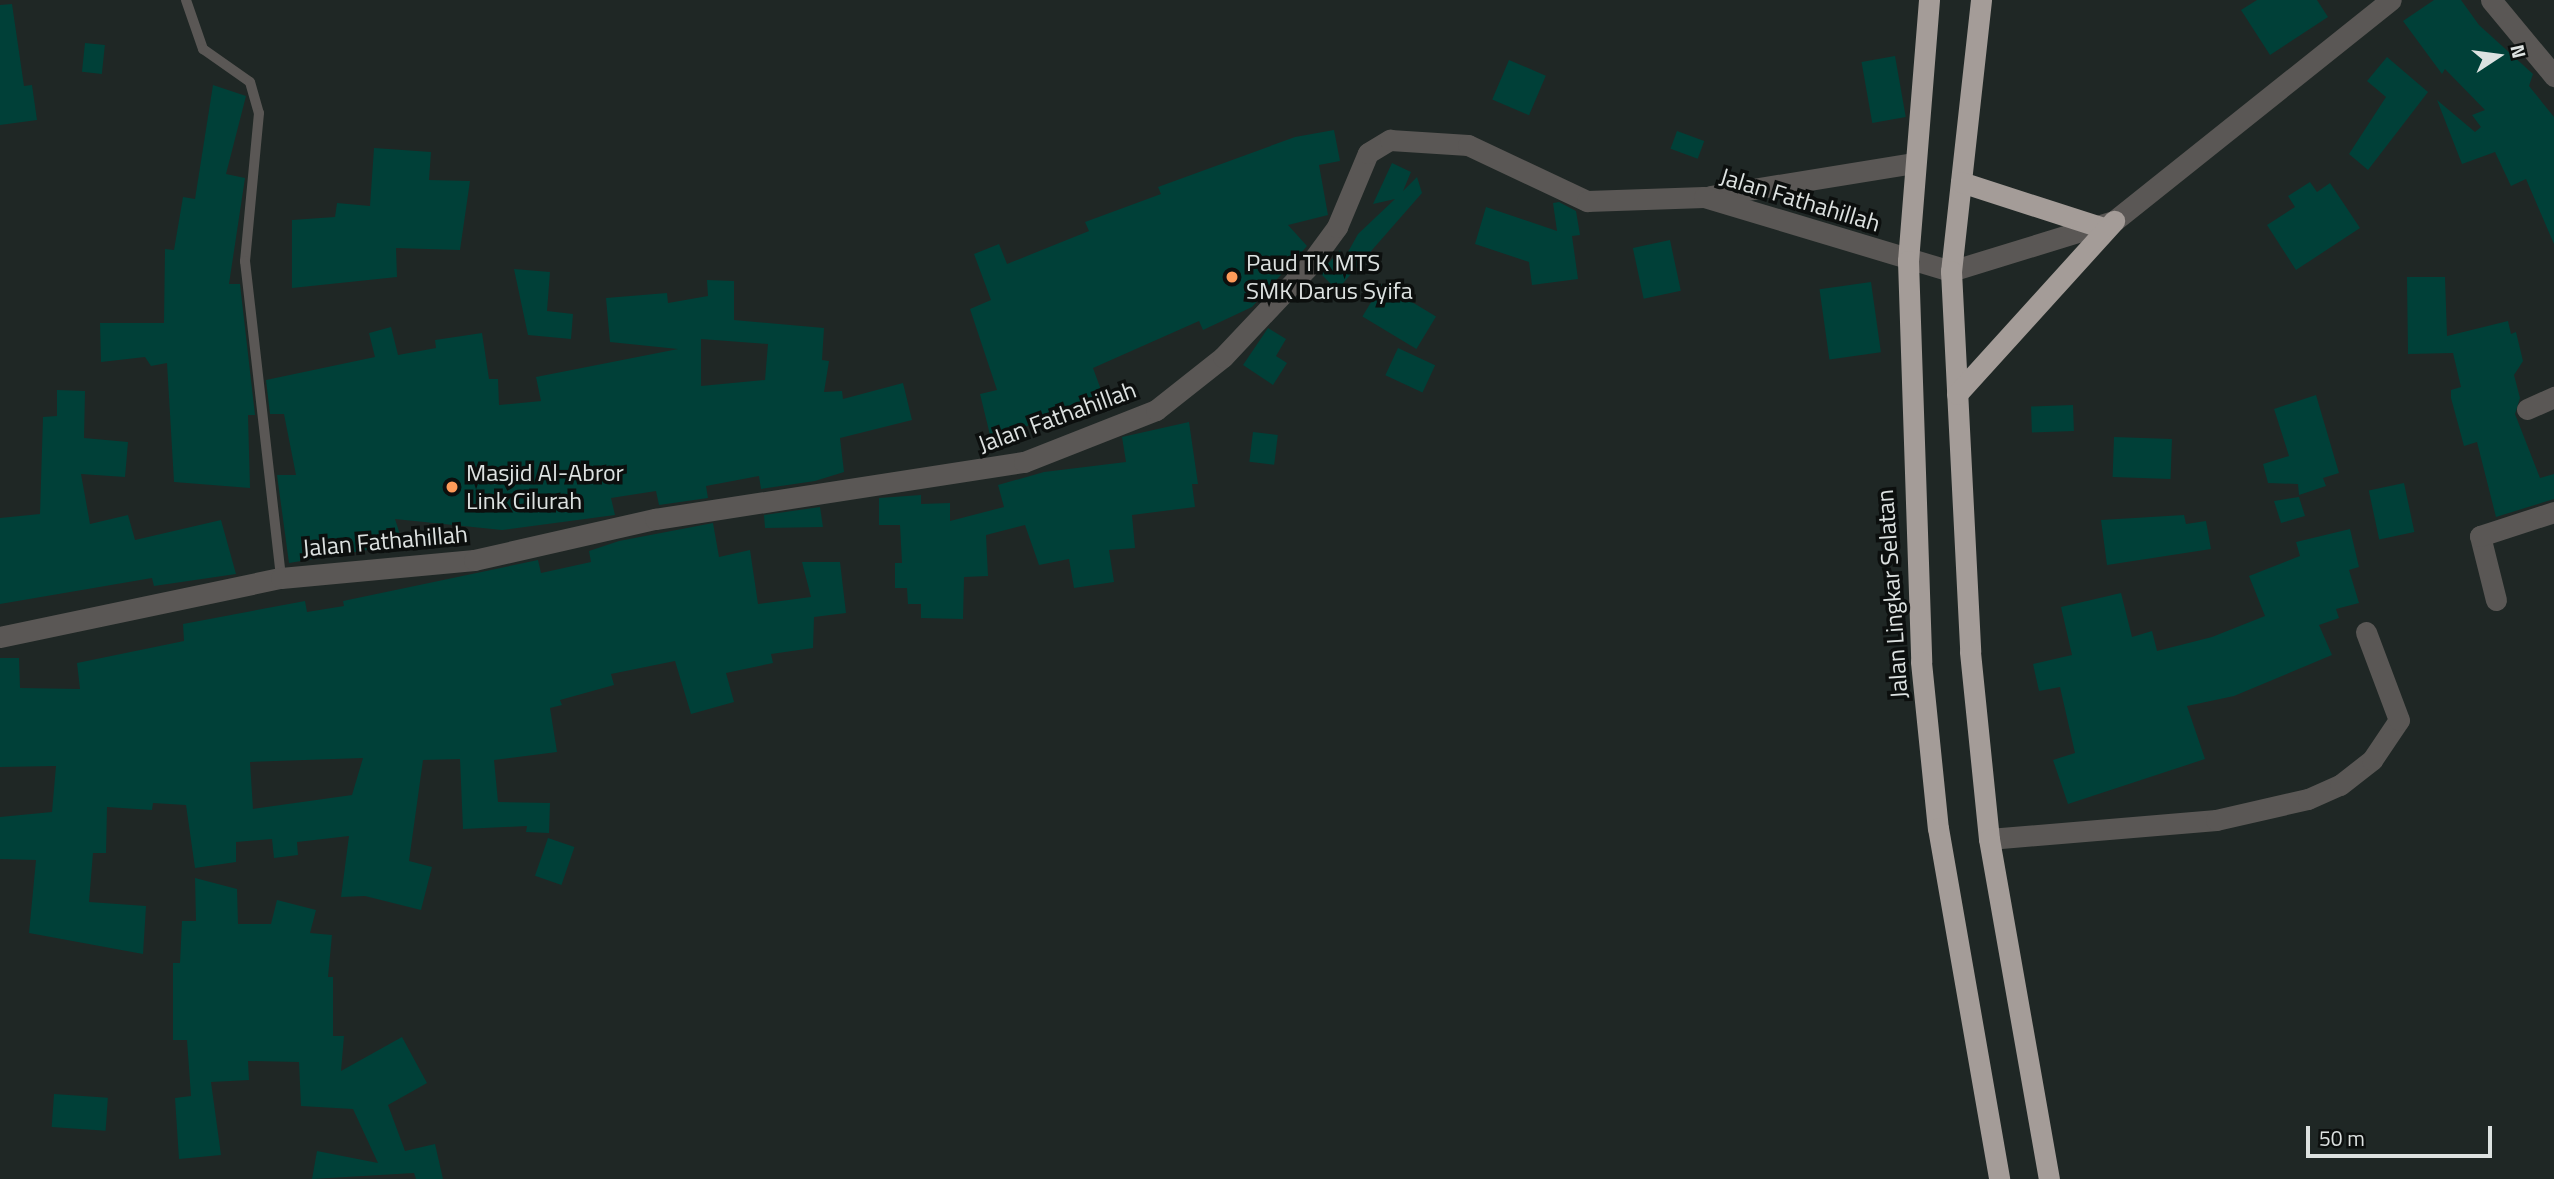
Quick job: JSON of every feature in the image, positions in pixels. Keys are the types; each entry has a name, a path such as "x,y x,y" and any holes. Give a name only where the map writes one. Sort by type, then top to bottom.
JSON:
{"highway":[{"name":"Jalan Lingkar Selatan","path":"1929,0 1908,261 1921,662 1938,828 1999,1179"},
{"path":"1982,0 1951,271 1970,652 1989,839 2049,1179"},
{"path":"1957,394 2109,225 1961,182"}],"street":[{"path":"1951,271 2109,225 2166,183 2391,0"},
{"path":"2491,0 2554,76"},
{"name":"Jalan Fathahillah","path":"0,637 281,578 474,560 655,519 988,472 1114,429 1178,397 1307,268 1337,227 1377,143 1468,145 1587,201 1704,197 1908,261 1951,271"},
{"path":"1704,197 1914,163"},
{"path":"2527,409 2554,397"},
{"path":"2496,600 2480,536 2554,512"},
{"path":"1989,839 2216,820 2308,799 2340,785 2372,760 2399,720 2366,632"}],"lane":[{"path":"187,0 203,49 250,82 259,113 245,261 281,578"}],"building":[{"path":"2257,0 2317,0 2328,17 2270,55 2241,10"},
{"path":"2434,0 2461,0 2479,25 2533,74 2529,86 2554,117 2554,244 2526,179 2511,186 2495,152 2462,164 2437,100 2475,132 2481,127 2472,115 2485,110 2445,69 2442,74 2403,21"},
{"path":"12,4 24,86 32,85 37,120 0,125 0,5"},
{"path":"85,43 105,45 102,74 82,72"},
{"path":"1895,56 1906,117 1872,123 1862,62"},
{"path":"2387,57 2428,92 2368,170 2349,154 2386,97 2367,81"},
{"path":"1509,60 1546,76 1529,115 1492,100"},
{"path":"213,85 246,96 226,174 245,178 229,284 240,284 255,415 248,415 250,488 174,482 167,363 151,366 145,357 101,362 100,323 164,323 165,249 174,250 183,197 195,199"},
{"path":"1334,130 1340,161 1319,165 1328,215 1288,225 1307,246 1252,307 1203,330 1199,321 1093,368 1104,398 991,439 980,394 997,390 970,309 991,300 974,254 999,244 1007,264 1089,231 1085,222 1161,194 1158,187 1295,137"},
{"path":"1677,131 1704,141 1698,159 1671,149"},
{"path":"374,148 431,152 429,180 470,181 460,250 396,248 397,277 292,288 292,220 335,217 337,203 370,206"},
{"path":"1392,163 1411,172 1403,191 1417,177 1422,193 1337,290 1320,273 1340,250 1343,261 1358,234 1395,199 1373,204"},
{"path":"2310,182 2317,192 2330,183 2360,228 2296,270 2267,225 2295,207 2288,196"},
{"path":"1559,202 1576,211 1580,235 1572,236 1578,279 1532,285 1529,262 1475,244 1486,207 1557,231 1553,203"},
{"path":"1670,240 1681,291 1644,299 1633,248"},
{"path":"514,269 550,272 547,311 573,314 571,339 528,335"},
{"path":"2407,277 2445,277 2447,336 2508,321 2511,334 2516,332 2523,361 2514,375 2520,398 2515,414 2540,478 2554,474 2554,499 2496,517 2477,442 2464,446 2451,398 2451,390 2461,387 2453,353 2408,354"},
{"path":"707,280 734,281 734,320 824,328 822,360 829,361 824,392 842,391 843,399 903,383 912,420 840,438 844,472 815,481 761,489 759,476 706,486 708,498 659,505 656,491 611,498 615,515 502,530 395,519 403,544 289,563 277,475 296,475 284,414 270,414 266,380 375,357 369,333 391,327 398,355 436,348 435,340 482,333 489,379 498,379 499,405 541,401 536,377 678,349 610,342 606,298 667,293 668,303 708,296","holes":["701,339 768,344 765,380 701,386"]},
{"path":"1871,282 1881,352 1829,360 1820,289"},
{"path":"1382,284 1436,316 1416,349 1362,317"},
{"path":"1268,328 1286,339 1276,356 1287,363 1273,385 1243,365"},
{"path":"1398,348 1435,365 1422,393 1385,375"},
{"path":"57,390 85,391 84,438 128,442 125,477 81,474 90,524 128,515 135,540 221,520 236,574 154,586 152,578 0,604 0,518 40,514 43,417 57,416"},
{"path":"2316,395 2339,473 2323,478 2326,486 2299,495 2298,484 2268,483 2263,464 2289,456 2274,409"},
{"path":"2073,405 2074,431 2032,432 2031,406"},
{"path":"1189,422 1198,484 1192,484 1195,507 1132,515 1135,548 1109,550 1114,582 1074,588 1069,559 1039,565 1025,525 986,535 988,576 964,577 963,619 921,618 921,604 908,604 907,588 895,588 895,563 902,563 900,525 879,525 879,498 921,495 921,504 950,503 950,521 1004,507 998,485 1044,472 1126,462 1122,437"},
{"path":"1253,432 1278,435 1274,465 1249,462"},
{"path":"2114,437 2172,439 2171,479 2113,477"},
{"path":"2404,483 2414,532 2379,539 2369,490"},
{"path":"2299,497 2305,516 2281,523 2274,501"},
{"path":"820,507 823,527 765,528 764,515"},
{"path":"2184,515 2186,524 2206,521 2211,549 2107,565 2101,520"},
{"path":"713,523 719,557 750,550 758,604 811,597 802,562 840,562 846,613 814,617 813,648 771,654 773,663 726,673 734,702 691,714 675,661 611,674 614,685 560,700 562,705 550,708 557,752 494,760 498,802 550,803 549,833 526,832 527,826 463,829 460,759 423,760 409,861 432,867 421,910 365,896 341,897 349,836 297,842 298,855 274,858 272,839 236,842 236,862 195,868 186,805 153,803 152,810 107,807 106,853 93,853 89,902 146,906 143,954 29,933 36,860 0,859 0,817 52,812 56,766 0,767 0,658 19,658 20,688 80,689 77,663 184,641 183,624 305,601 307,612 344,606 343,601 538,560 541,573 591,562 589,551 619,541","holes":["363,758 352,795 253,809 250,762"]},
{"path":"2350,529 2359,567 2349,570 2359,603 2336,609 2339,618 2319,625 2332,655 2234,696 2187,706 2205,759 2068,804 2053,760 2075,753 2060,687 2039,691 2033,664 2072,655 2061,607 2121,593 2132,637 2152,631 2157,651 2212,637 2265,616 2249,576 2300,556 2296,542"},
{"path":"548,838 574,847 561,885 535,876"},
{"path":"195,878 237,889 238,924 271,924 277,900 316,910 310,933 332,935 328,977 333,977 333,1036 344,1036 341,1071 402,1037 427,1083 388,1105 405,1151 435,1144 443,1179 416,1179 414,1173 312,1179 317,1151 378,1163 353,1109 301,1106 299,1062 248,1061 249,1080 211,1082 221,1155 179,1159 175,1098 191,1096 187,1040 173,1040 173,963 180,963 182,921 196,921"},
{"path":"54,1094 108,1098 106,1131 52,1127"}],"place":[{"name":"Paud TK MTS SMK Darus Syifa","path":"1232,277"},
{"name":"Masjid Al-Abror Link Cilurah","path":"452,487"}]}
